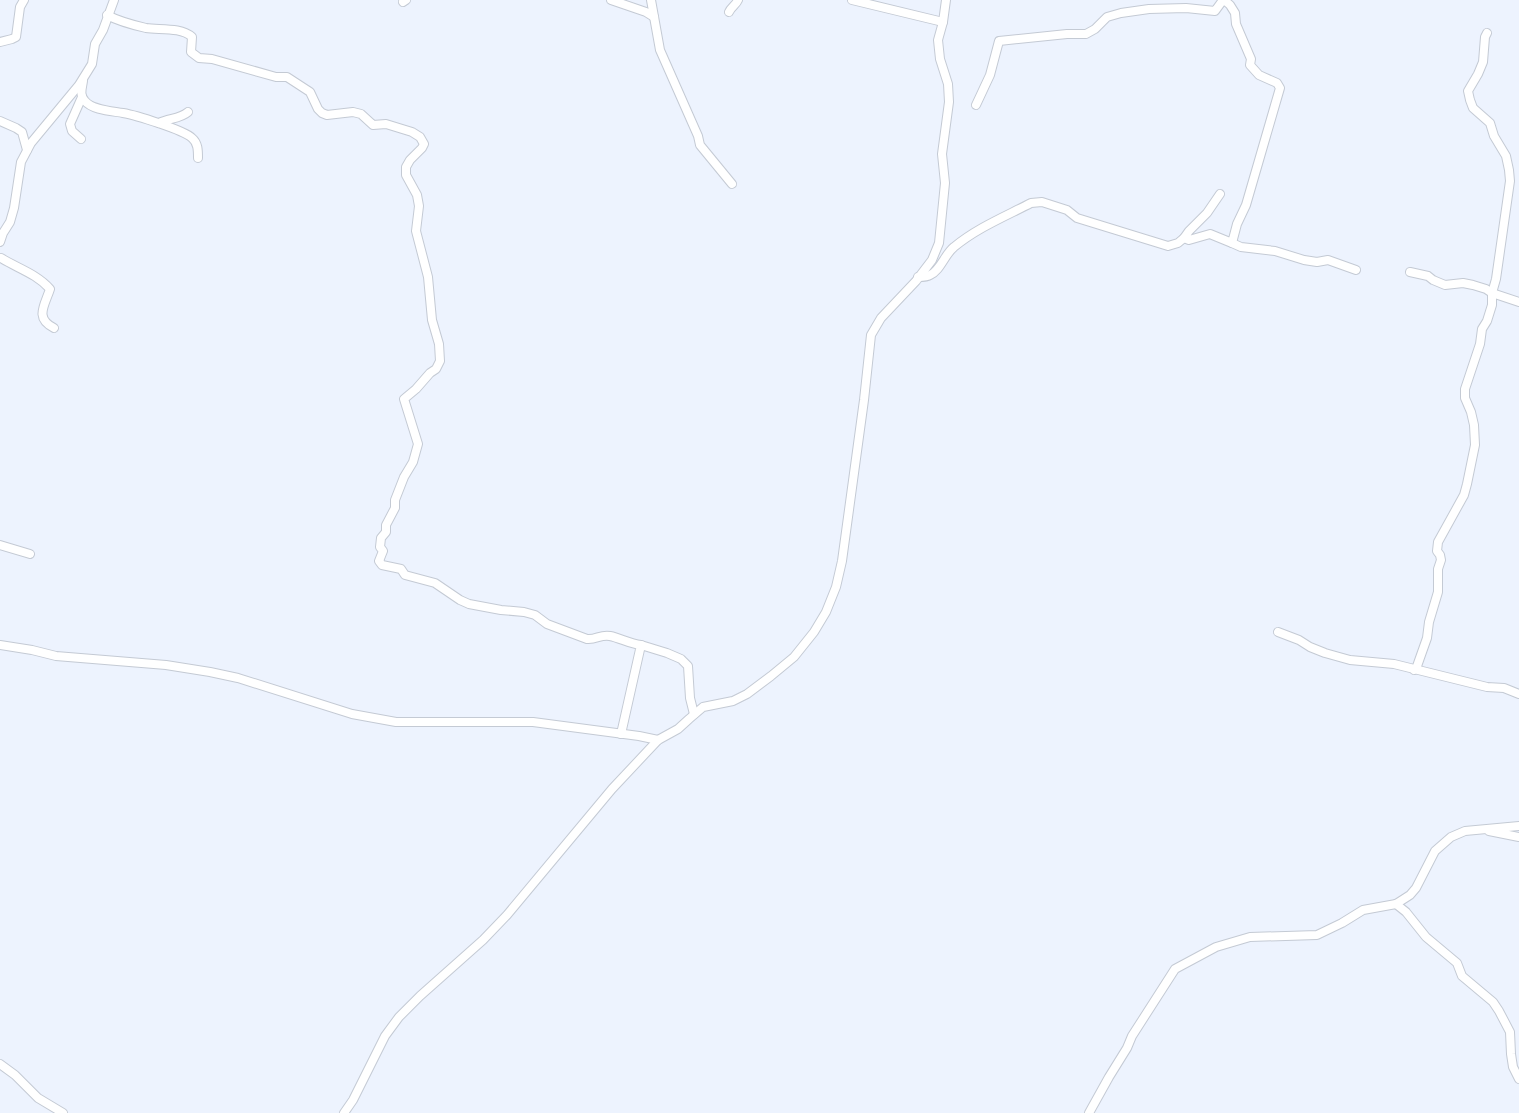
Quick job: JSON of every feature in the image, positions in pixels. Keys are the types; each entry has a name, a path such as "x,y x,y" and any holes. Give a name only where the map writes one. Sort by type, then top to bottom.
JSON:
{"street":[{"path":"0,42 16,37 20,7 24,0"},
{"path":"0,242 3,233 10,222 14,208 21,162 27,150 79,85 92,64 95,44 103,30 107,15 114,0"},
{"path":"611,0 646,12 654,17"},
{"path":"651,0 660,50 698,136 700,145 732,184"},
{"path":"729,12 738,0"},
{"path":"852,0 943,22"},
{"path":"344,1113 353,1100 385,1036 399,1017 420,996 483,940 507,915 612,789 658,740 678,729 704,707 733,701 747,694 772,676 794,657 814,632 826,612 836,587 842,561 864,400 871,335 881,318 932,260 939,243 946,183 942,154 949,102 948,84 940,59 938,40 943,22 946,0"},
{"path":"976,106 990,75 999,41 1067,34 1086,34 1095,29 1107,17 1142,10 1186,8 1215,11 1223,0 1230,5 1235,13 1236,24 1251,59 1250,65 1259,75 1277,83 1280,88 1246,205 1237,224 1232,243"},
{"path":"107,15 131,25 167,29 189,34 192,37 191,52 199,58 212,59 276,77 287,76 310,92 318,109 327,115 353,112 361,114 373,125 386,124 412,132 420,137 424,144 410,160 406,167 406,175 417,195 419,206 416,230 428,277 432,320 439,344 440,361 436,369 404,399 418,444 413,462 404,477 395,500 395,508 386,527 386,532 381,538 380,547 383,551 379,561 380,564 401,569 405,575 435,583 460,600 469,604 501,610 524,612 535,615 547,624 587,639 593,640 603,635 667,653 681,659 688,666 690,698 694,714"},
{"path":"1414,670 1416,669 1424,648 1429,622 1438,592 1438,569 1442,560 1437,551 1438,542 1464,495 1474,452 1474,425 1471,412 1465,398 1465,388 1480,344 1482,329 1487,321 1492,305 1492,294 1496,279 1510,181 1506,156 1494,136 1490,123 1473,108 1468,91 1478,74 1482,62 1485,37 1487,33"},
{"path":"84,76 81,91 85,102 93,106 159,123 192,137 197,145 198,158"},
{"path":"81,139 72,131 70,124 82,97"},
{"path":"159,123 183,116 188,112"},
{"path":"0,121 22,132 27,150"},
{"path":"918,277 934,273 947,254 965,238 985,226 1031,203 1039,201 1066,210 1078,218 1168,246 1178,243 1184,238 1207,213 1220,194"},
{"path":"1184,238 1189,240 1210,234 1242,247 1275,251 1304,260 1317,262 1328,260 1356,270"},
{"path":"0,259 22,268 45,283 50,289 42,308 42,317 47,325 54,328"},
{"path":"1410,272 1428,276 1445,286 1463,283 1486,289 1492,294 1519,302"},
{"path":"0,545 30,554"},
{"path":"1278,632 1299,640 1310,647 1350,660 1394,664 1493,688 1504,688 1519,694"},
{"path":"0,645 32,650 56,656 166,665 210,672 238,678 352,714 396,722 533,722 639,736 658,740"},
{"path":"621,734 641,646"},
{"path":"1089,1113 1109,1076 1127,1048 1132,1036 1175,969 1216,947 1250,937 1317,935 1342,923 1363,910 1396,904 1410,895 1416,888 1435,851 1451,837 1465,831 1519,826"},
{"path":"1482,829 1482,831 1503,833 1519,837"},
{"path":"1396,904 1406,912 1426,937 1457,963 1462,976 1493,1002 1510,1032 1513,1067 1519,1078"},
{"path":"0,1064 15,1075 38,1098 63,1113"}]}
